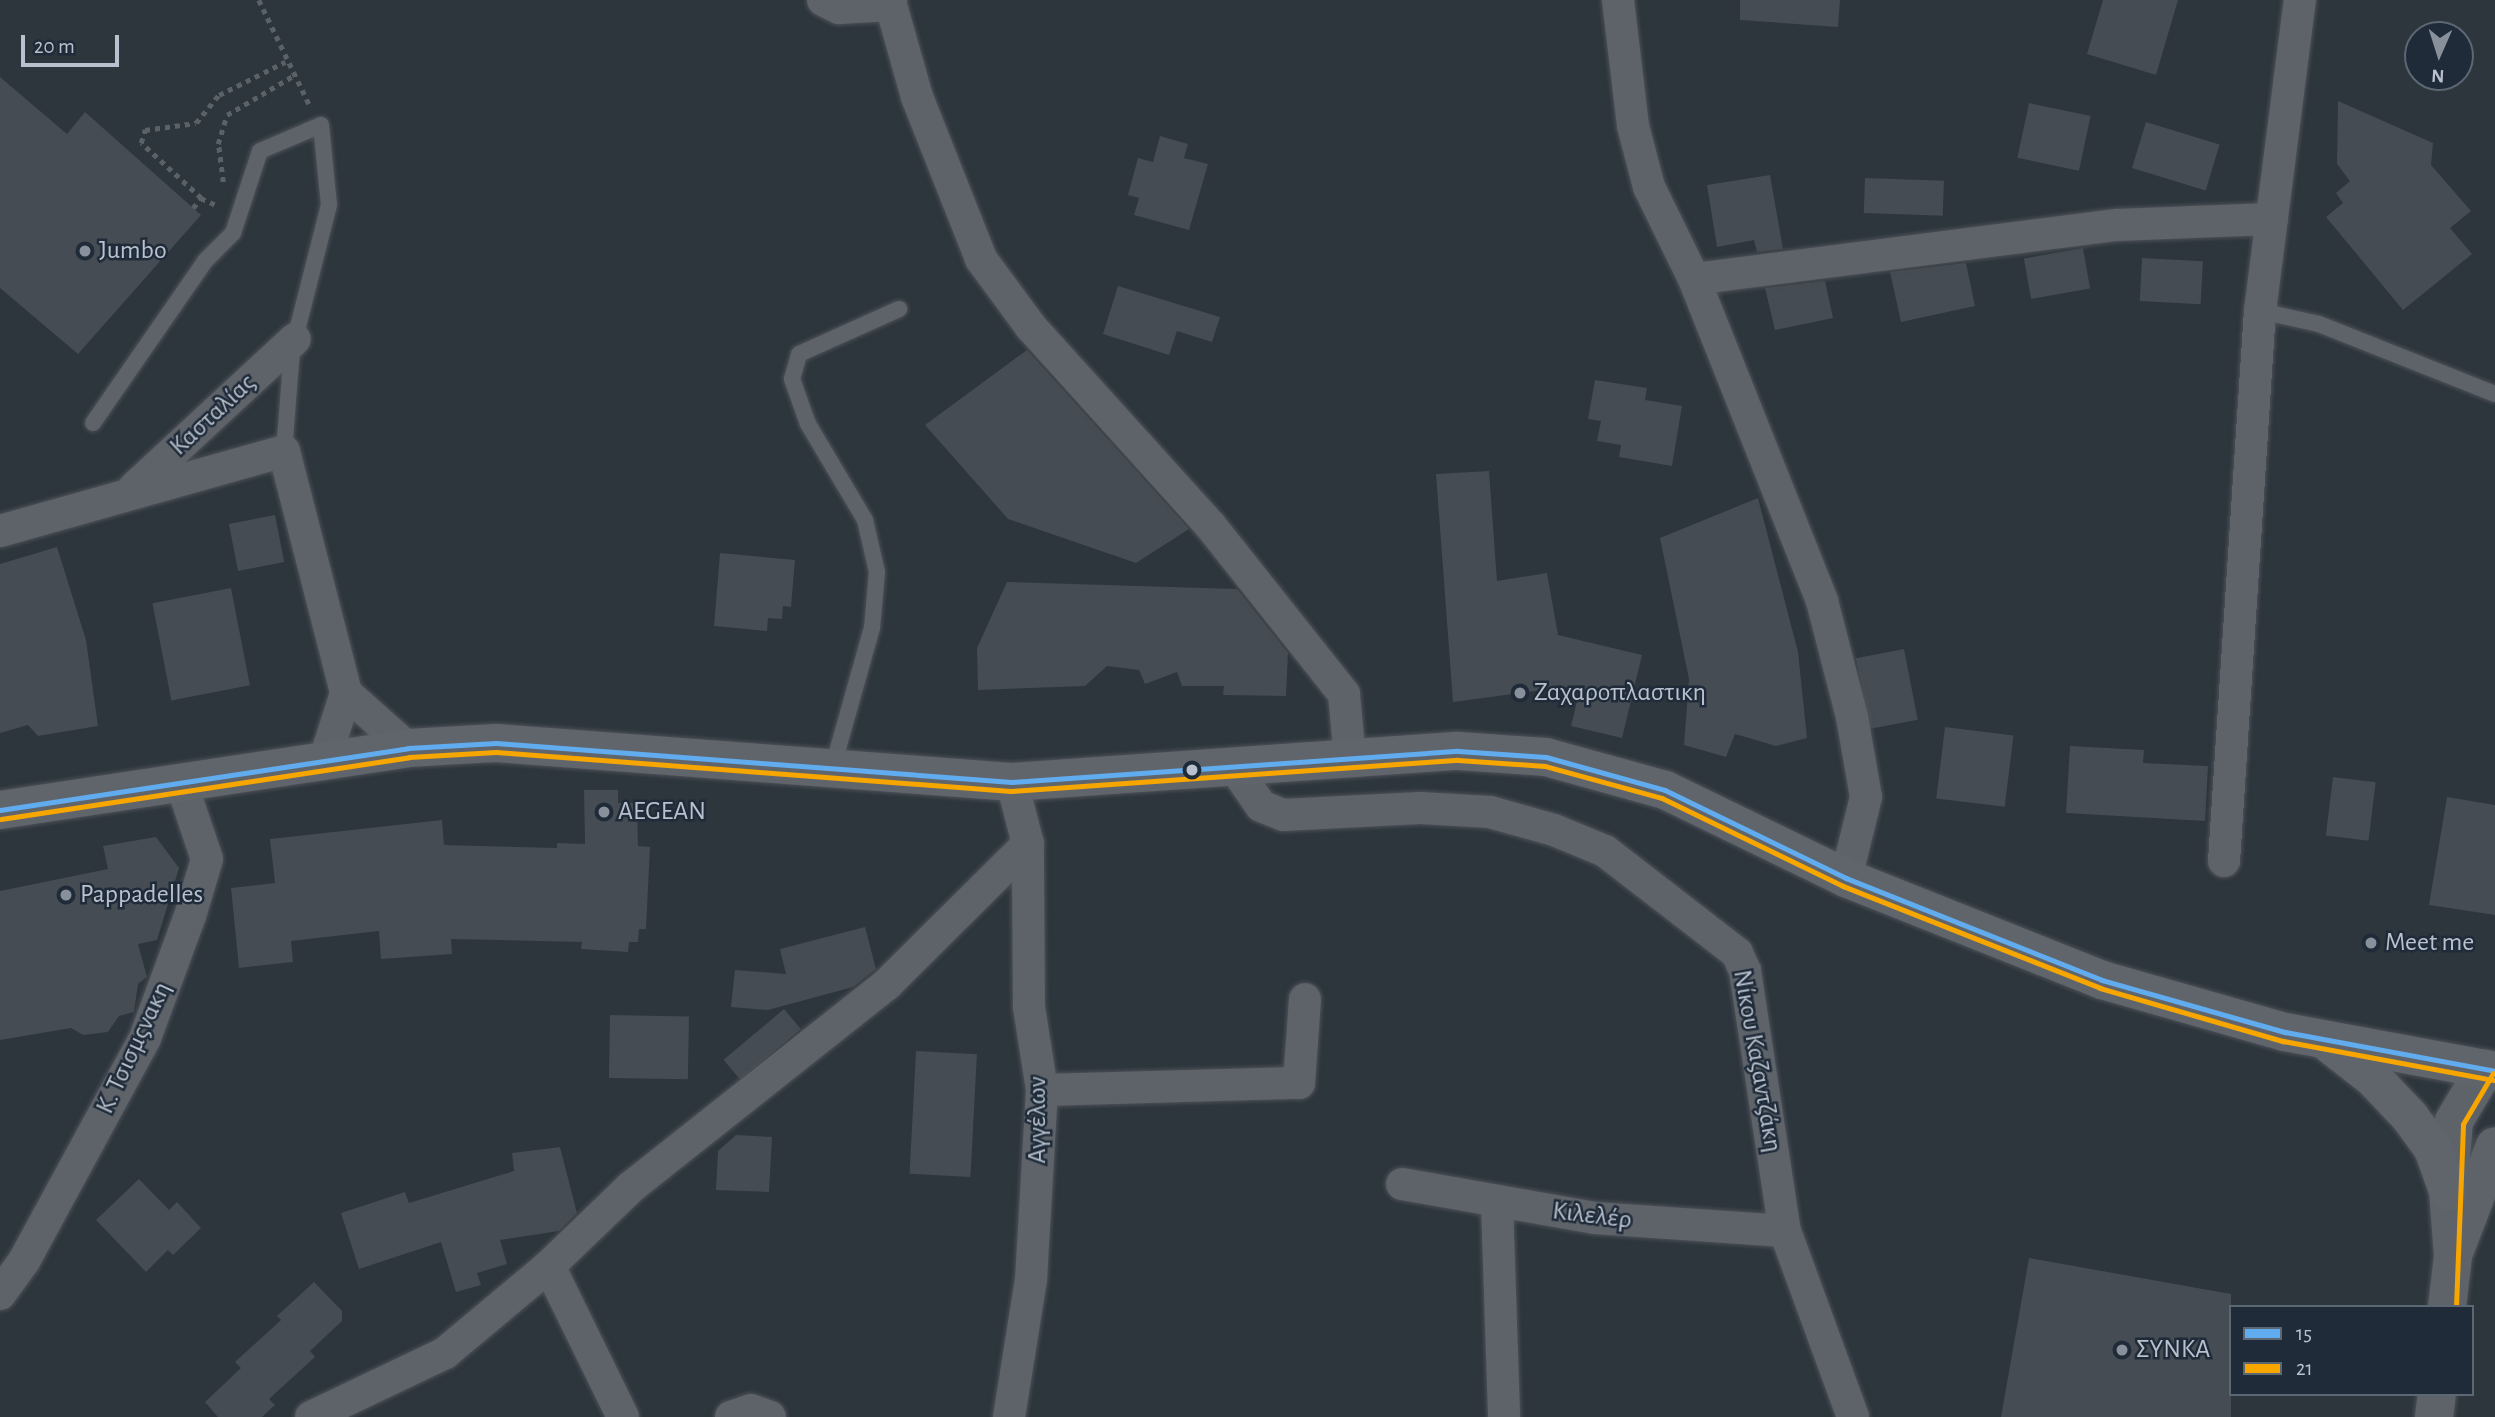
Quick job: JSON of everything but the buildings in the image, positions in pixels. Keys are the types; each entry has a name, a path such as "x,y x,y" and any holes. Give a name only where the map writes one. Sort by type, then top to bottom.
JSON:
{"main road":[{"path":"0,810 182,785 408,748 534,745 1012,782 1458,751 1546,757 1665,790 1846,878 2102,980 2322,1039 2490,1070"},
{"path":"2322,1039 2372,1078 2410,1117 2463,1193"}],"street":[{"path":"823,0 839,8 888,4 917,97 981,259 1031,327 1210,525 1344,694 1350,759"},
{"path":"1618,0 1633,126 1649,187 1694,279 1822,601 1852,717 1866,797 1846,878"},
{"path":"2224,861 2260,311 2300,0"},
{"path":"1694,279 2117,225 2272,219"},
{"name":"Κασταλίας","path":"130,491 295,339"},
{"path":"284,451 346,693 324,762"},
{"name":"Κασταλίας","path":"0,531 130,491 284,451"},
{"path":"346,693 408,748"},
{"name":"Νίκου Καζαντζάκη","path":"1234,767 1261,806 1283,815 1420,808 1490,812 1554,830 1605,851 1737,953 1745,971 1785,1231 1853,1417"},
{"name":"Αγγέλων","path":"1009,1417 1031,1280 1042,1090 1029,1007 1028,844 1012,782"},
{"name":"Κ. Τσισμςνακη","path":"0,1294 24,1261 145,1038 190,916 207,859 182,785"},
{"path":"311,1417 445,1353 549,1266 631,1187 887,984 1028,844"},
{"path":"1042,1090 1299,1083 1305,999"},
{"path":"2447,1305 2463,1193 2454,1121 2490,1070"},
{"path":"2463,1193 2495,1146"},
{"name":"Κιλελέρ","path":"1402,1184 1497,1203 1595,1218 1785,1231"},
{"path":"1497,1203 1504,1417"},
{"path":"549,1266 623,1417"},
{"path":"2434,1417 2437,1396"},
{"path":"731,1417 751,1410 770,1417"}],"lane":[{"path":"93,423 205,261 233,233 260,151 321,125 329,205 295,339 284,451"},
{"path":"832,769 872,628 877,572 865,520 808,424 792,379 799,354 900,309"},
{"path":"2260,311 2319,324 2495,394"}],"path":[{"path":"259,0 285,62 321,125"},
{"path":"224,198 218,207 201,198 141,143 145,130 196,123 219,95 285,62"},
{"path":"223,190 218,144 227,115 293,76"},
{"path":"193,208 201,198"}],"transit line":[{"name":"15","path":"0,810 408,748 496,743 1012,782 1458,751 1546,757 1665,790 1846,878 2102,980 2285,1032 2495,1071"},
{"name":"21","path":"1,819 409,757 496,752 1011,791 1458,760 1545,766 1662,798 1843,886 2100,988 2283,1041 2493,1080"},
{"name":"21","path":"2456,1305 2463,1124 2493,1073"}],"place":[{"name":"Jumbo","path":"85,251"},
{"name":"Ζαχαροπλαστικη","path":"1520,693"},
{"name":"AEGEAN","path":"604,812"},
{"name":"Pappadelles","path":"66,895"},
{"name":"Meet me","path":"2371,943"},
{"name":"ΣΥΝΚΑ","path":"2122,1350"}]}
